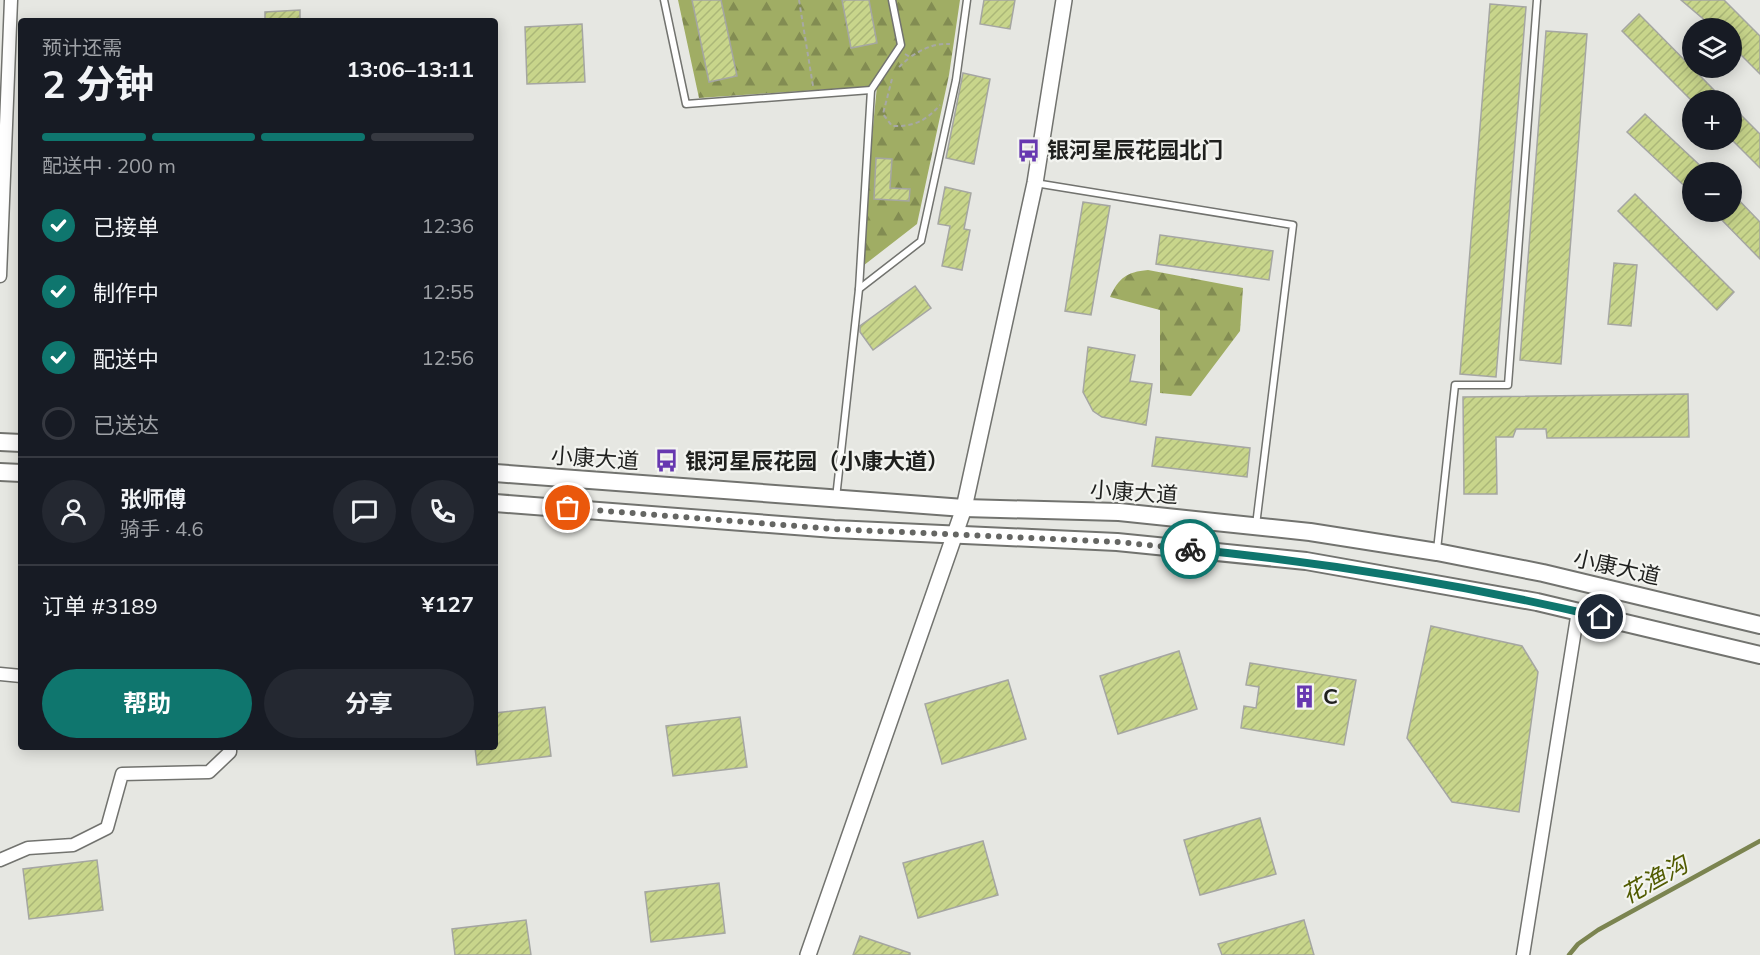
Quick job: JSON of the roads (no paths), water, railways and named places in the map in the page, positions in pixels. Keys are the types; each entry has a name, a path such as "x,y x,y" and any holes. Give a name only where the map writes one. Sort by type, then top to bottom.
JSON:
{"main road":[{"path":"0,442 18,443"},
{"path":"0,472 18,473"},
{"name":"小康大道","path":"498,473 964,508 1119,512 1256,526 1437,552 1543,573 1760,625"},
{"path":"498,503 954,536 1117,542 1306,561 1446,584 1578,612 1760,655"}],"street":[{"path":"0,276 11,0"},
{"path":"808,955 964,508 1035,183 1064,0"},
{"path":"1523,955 1578,612"},
{"path":"0,674 18,676"},
{"path":"0,860 28,848 73,845 107,828 122,774 209,772 230,750"}],"lane":[{"path":"664,0 686,104 871,90"},
{"path":"836,499 858,289 871,90 901,45 892,0"},
{"path":"858,289 921,241 961,44 967,0"},
{"path":"1437,552 1455,385 1508,385 1537,0"},
{"path":"1035,183 1293,225 1256,526"}],"waterway":[{"name":"花渔沟","path":"1569,955 1578,944 1598,930 1760,841"}],"place":[{"name":"银河星辰花园北门","path":"1029,150"},
{"name":"银河星辰花园（小康大道）","path":"667,461"},
{"name":"C","path":"1305,696"}]}
